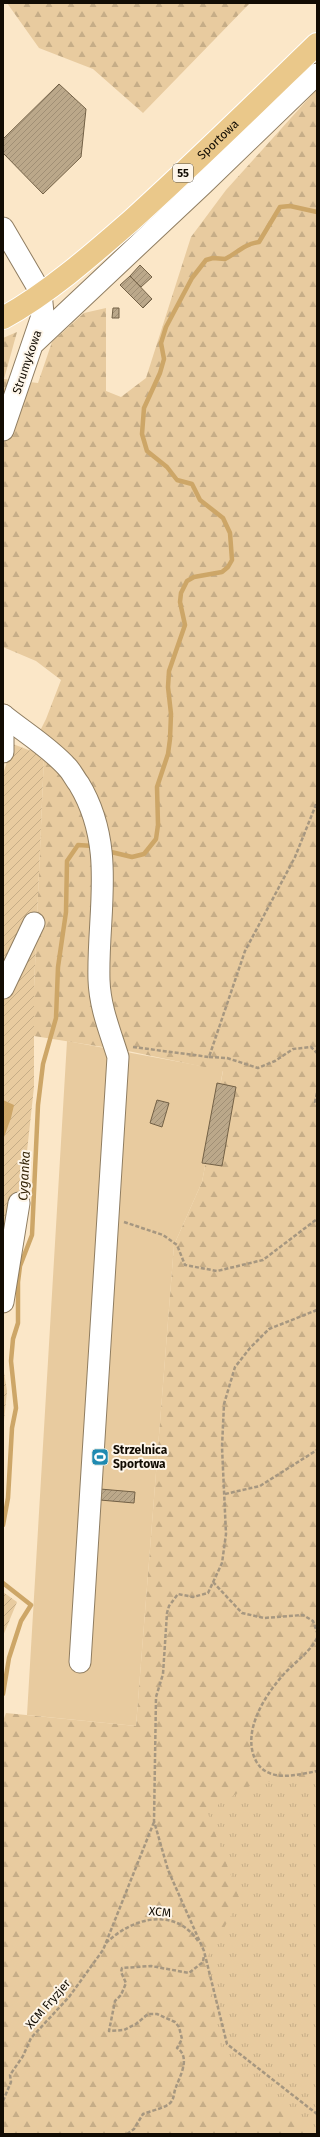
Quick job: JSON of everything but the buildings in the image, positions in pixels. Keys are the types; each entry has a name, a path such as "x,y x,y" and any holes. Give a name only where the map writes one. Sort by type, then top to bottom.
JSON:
{"main road":[{"name":"Sportowa","path":"41,293 100,248 180,177 317,44"},
{"name":"55","path":"3,318 41,293"}],"street":[{"path":"35,342 84,293 204,184 317,74"},
{"path":"3,228 41,293"},
{"name":"Strumykowa","path":"3,430 35,342 43,313 41,293"},
{"path":"3,715 3,752"},
{"path":"3,715 51,751 68,768 85,795 93,812 100,836 102,877 99,981 104,1019 114,1045 119,1067 80,1662"},
{"path":"3,988 34,923"},
{"path":"3,1302 19,1204"}],"path":[{"path":"209,1057 245,951 295,857 317,802"},
{"path":"114,1045 227,1058 258,1068 275,1061 293,1049 311,1047 317,1053"},
{"path":"317,1093 315,1102 317,1105"},
{"path":"109,1216 163,1235 177,1245 185,1265 217,1271 263,1260 317,1219"},
{"path":"317,1310 269,1329 250,1348 235,1367 224,1404 222,1447 226,1534 222,1563 208,1593 193,1597 178,1594 172,1602 167,1614 164,1674 156,1697 154,1821 168,1870 198,1936 210,1971 227,2044 317,2114"},
{"path":"225,1494 260,1486 317,1450"},
{"path":"213,1582 242,1613 264,1618 303,1615 313,1621 317,1632"},
{"path":"317,1638 311,1650 284,1673 263,1702 252,1732 252,1752 259,1766 271,1774 292,1776 317,1771"},
{"path":"106,1943 154,1821"},
{"name":"XCM","path":"106,1943 127,1926 143,1920 174,1922 186,1927 192,1934"},
{"path":"192,1934 198,1936"},
{"path":"127,2134 134,2129 143,2114 167,2105 173,2100 175,2088 184,2071 182,2054 177,2048 182,2039 179,2027 170,2018 157,2014 148,2014 132,2026 109,2032 113,2018 115,2001 121,1995 126,1983 121,1972 122,1968 150,1966 189,1973 199,1966 204,1959 203,1949 192,1934"},
{"name":"XCM Fryzjer","path":"3,2101 11,2082 10,2075 23,2056 31,2038 69,1997 99,1956 106,1943"}],"green space":[{"path":"7,3 250,3 143,113 93,69 39,48"},
{"path":"317,89 317,2134 3,2134 3,1721 6,1713 136,1726 174,1245 202,1182 223,1071 128,1051 34,1036 34,989 44,756 30,751 46,719 61,680 36,661 3,647 3,338 17,332 4,379 38,383 52,342 84,313 106,308 106,391 121,397 146,378 191,237 226,190"},
{"path":"13,744 44,756 34,989 34,1087 19,1225 3,1319 3,774"},
{"name":"Strzelnica Sportowa","path":"67,1041 223,1070 202,1182 174,1245 136,1726 27,1715"},
{"path":"3,1366 7,1391 3,1431"},
{"path":"3,1592 17,1602 3,1636"},
{"path":"317,1780 317,2134 308,2134 222,2053 205,1961 240,1900 207,1811 257,1782"}],"shaded area":[{"path":"3,1100 14,1105 3,1140"}],"waterway":[{"path":"107,851 132,857 144,854 156,839 158,825 157,787 168,754 170,739 171,714 168,687 169,671 185,625 180,602 181,593 187,581 194,577 222,572 228,567 232,560 230,533 223,518 200,500 192,484 177,480 167,467 147,451 142,434 144,408 160,373 164,359 161,343 166,327 192,278 206,260 213,258 225,259 245,247 259,242 280,207 290,206 317,212"},
{"name":"Cyganka","path":"3,1525 8,1498 12,1428 16,1408 11,1361 13,1339 18,1323 18,1282 20,1266 32,1235 38,1105 43,1064 56,1018 58,967 66,912 67,861 78,845 93,846"},
{"name":"Cyganka","path":"3,1583 31,1605 21,1621 9,1658 3,1694"}],"place":[{"name":"Strzelnica Sportowa","path":"100,1457"}]}
